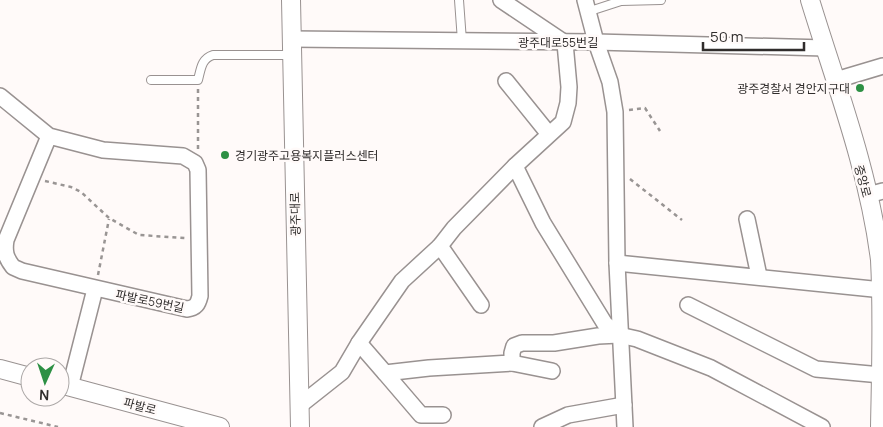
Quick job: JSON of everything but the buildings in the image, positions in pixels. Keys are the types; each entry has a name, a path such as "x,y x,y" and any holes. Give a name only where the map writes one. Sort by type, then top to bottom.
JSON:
{"street":[{"name":"광주대로","path":"291,0 300,427"},
{"path":"299,406 342,372 359,343 402,281 440,246 454,228 548,133 563,122 567,109 569,87 565,43 501,0"},
{"name":"중앙로","path":"810,0 824,48 875,193 876,234 882,290 880,427"},
{"path":"586,6 610,82 615,112 616,263 625,427"},
{"name":"광주대로55번길","path":"292,47 462,41 596,42 824,48"},
{"path":"836,80 883,66"},
{"path":"506,81 548,133"},
{"path":"0,96 49,136 103,150 183,156 191,159 198,170"},
{"name":"파발로59번길","path":"49,136 6,240 4,251 6,258 13,267 22,271 95,289 188,310 198,304 200,296 198,170"},
{"path":"515,166 543,223 606,324 619,335"},
{"path":"747,219 759,276"},
{"path":"440,246 482,305"},
{"path":"616,263 759,276 882,290"},
{"path":"70,370 95,289"},
{"path":"688,305 816,369 881,375"},
{"path":"512,363 514,346 522,343 554,343 598,336 619,335 637,339 711,368 822,427"},
{"path":"359,343 421,414 443,415"},
{"path":"385,373 428,368 512,363 552,371"},
{"path":"0,369 20,374"},
{"name":"파발로","path":"70,387 220,427"},
{"path":"542,427 568,415 624,405"}],"lane":[{"path":"459,0 462,41"},
{"path":"586,6 622,1 661,0"},
{"path":"151,80 198,80 206,57 292,47"}],"path":[{"path":"198,80 198,170"},
{"path":"615,112 645,108 660,131"},
{"path":"615,164 633,182 682,220"},
{"path":"32,178 76,190 109,218 139,235 153,238 199,239"},
{"path":"95,289 107,238 109,218"},
{"path":"0,413 58,427"}],"place":[{"name":"광주경찰서 경안지구대","path":"860,88"},
{"name":"경기광주고용복지플러스센터","path":"225,155"}]}
